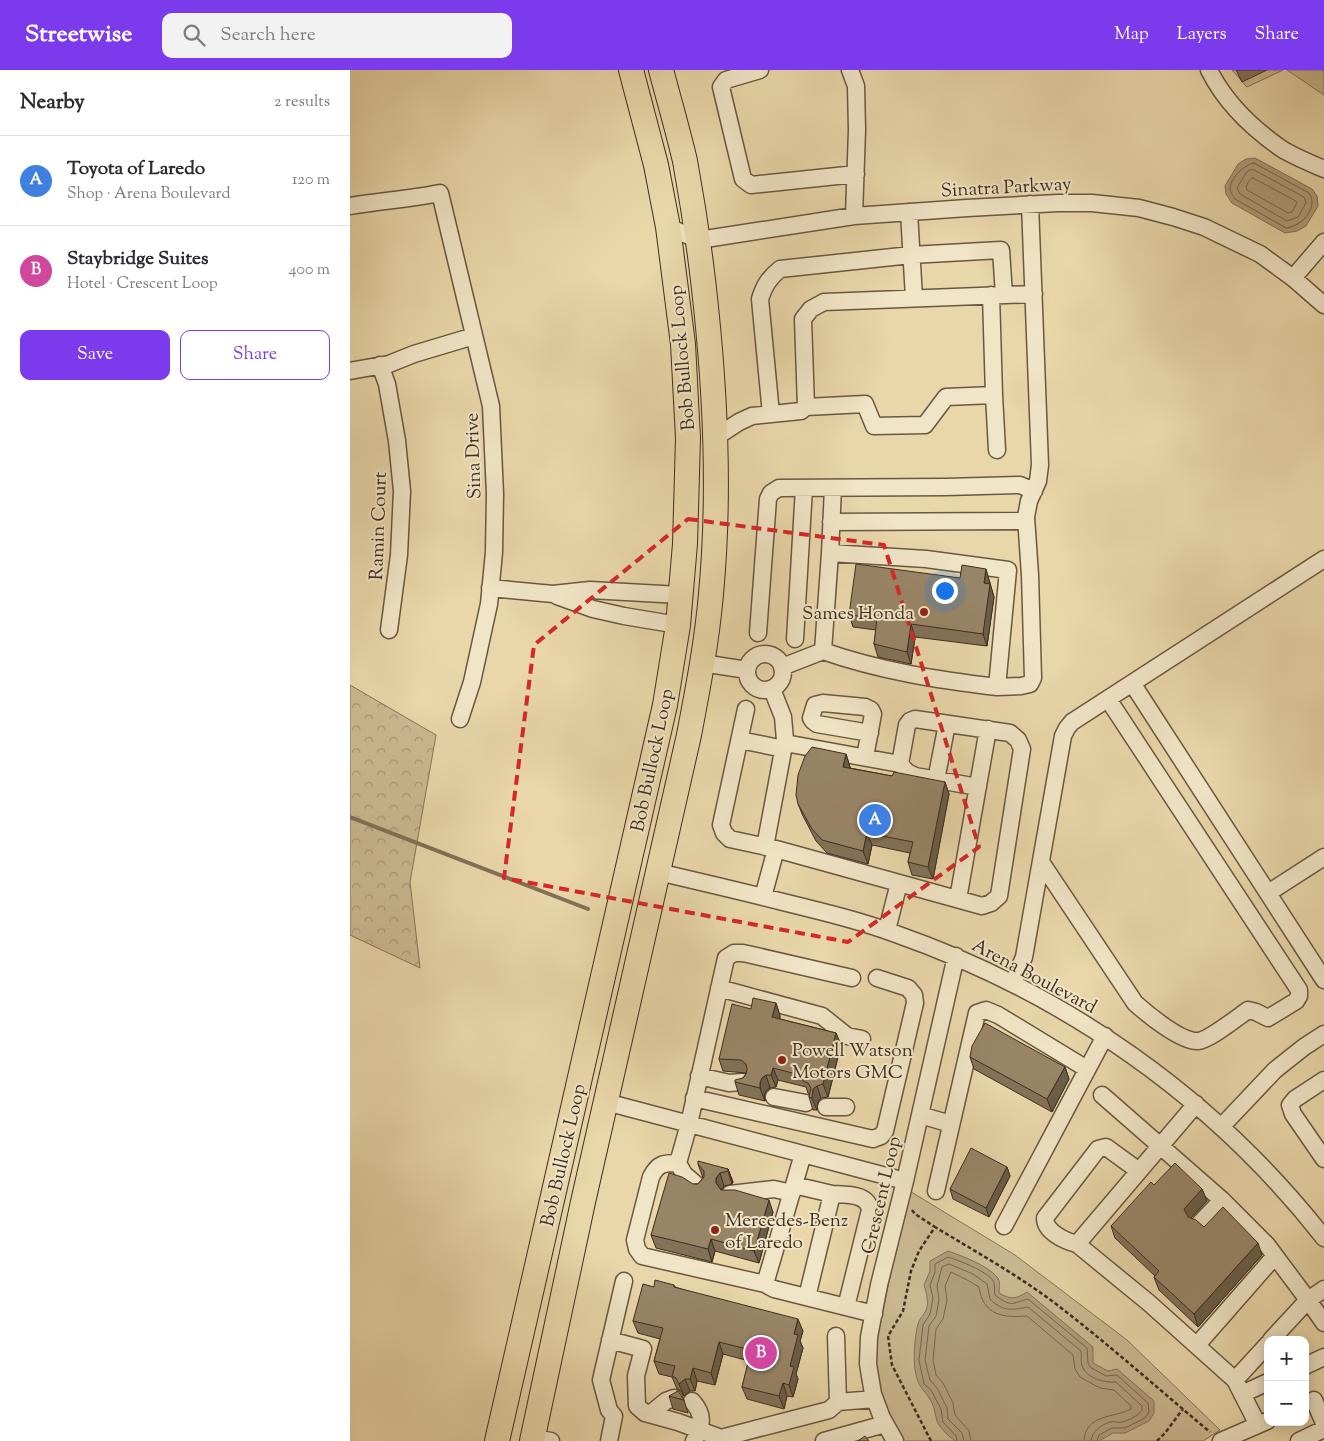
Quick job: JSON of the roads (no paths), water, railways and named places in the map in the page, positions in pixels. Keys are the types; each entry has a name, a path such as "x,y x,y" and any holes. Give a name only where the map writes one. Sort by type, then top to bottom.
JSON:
{"highway":[{"name":"Bob Bullock Loop","path":"497,1441 665,706 678,625 685,544 688,438 684,344 668,227 656,165 631,70"},
{"name":"Bob Bullock Loop","path":"539,1440 606,1102 689,735 702,663 711,593 716,512 716,437 711,350 699,240 684,160 661,70"}],"street":[{"path":"760,70 726,80 721,87 743,179 751,185 856,174"},
{"path":"850,70 856,86 854,216"},
{"path":"1209,70 1227,98 1250,123 1283,149 1324,169"},
{"name":"Sina Drive","path":"350,206 382,201 406,200 440,193 491,406 495,494 494,552 489,604 472,682 460,719"},
{"name":"Sinatra Parkway","path":"699,240 854,216 1030,204 1092,203 1139,208 1204,227 1260,254 1293,278 1324,305"},
{"path":"782,667 823,652 854,662 930,679 997,687 1030,684 1033,678 1030,567 1026,521 1029,501 1038,481 1040,464 1030,204"},
{"path":"909,212 914,298"},
{"path":"668,227 699,240"},
{"path":"1293,278 1324,242"},
{"path":"771,414 760,299 764,287 772,276 780,270 911,255 1001,250 994,395 997,450"},
{"path":"806,407 803,319 810,309 824,302 1034,294"},
{"path":"350,371 380,365 474,336"},
{"name":"Ramin Court","path":"380,365 387,384 397,441 402,491 399,555 389,630"},
{"path":"716,437 752,416 801,411 806,407 864,404 874,426 925,425 946,397 994,395"},
{"path":"758,633 768,499 771,493 780,488 1020,485 1034,491"},
{"path":"795,639 804,488"},
{"path":"823,652 833,488"},
{"path":"831,522 1026,521"},
{"path":"830,553 926,558 1008,570 1030,567"},
{"path":"1013,983 1024,956 1063,736 1066,728 1072,722 1324,559"},
{"path":"997,687 1008,570"},
{"path":"490,588 553,594 590,590 680,595"},
{"path":"553,594 593,609 678,625"},
{"path":"762,654 773,656 782,667 782,678 772,688 762,690 752,685 749,681 747,670 752,660 762,654"},
{"path":"702,663 747,670"},
{"path":"1132,683 1324,980"},
{"path":"763,897 784,746 783,718 772,688"},
{"path":"1041,862 1135,1003 1148,1015 1186,1039 1199,1041 1248,1010 1268,1018 1296,1001 1299,996 1299,990 1108,699"},
{"path":"746,709 722,824 724,833 730,839 770,848 982,906 991,903 999,896 1022,749 1018,740 1010,732 915,719 907,725 900,764"},
{"path":"936,780 947,724"},
{"path":"958,900 988,730"},
{"path":"865,757 870,733"},
{"path":"740,740 865,757 900,764 907,772 915,776 978,788"},
{"path":"1268,893 1324,857"},
{"path":"1226,878 1248,863"},
{"name":"Arena Boulevard","path":"658,872 839,916 887,930 956,956 1045,1000 1106,1036 1158,1073 1196,1104 1248,1152 1324,1238"},
{"path":"887,930 899,883"},
{"path":"698,1182 684,1174 678,1163 689,1124 726,958 734,953 743,953 852,978"},
{"name":"Crescent Loop","path":"895,1441 885,1424 875,1399 868,1364 869,1337 956,956"},
{"path":"694,1098 873,1139 881,1136 885,1131 915,1003 914,995 908,988 877,978"},
{"path":"719,988 822,1016 847,1036 862,1039"},
{"path":"936,1191 977,1013 986,1010 998,1015 1087,1069"},
{"path":"1221,1127 1275,1070 1324,1034"},
{"path":"1004,1226 1106,1036"},
{"path":"699,1076 737,1085"},
{"path":"1324,1080 1295,1099 1290,1105 1293,1114 1324,1159"},
{"path":"775,1093 807,1099"},
{"path":"1102,1095 1222,1200 1267,1245 1324,1323"},
{"path":"606,1102 803,1154 903,1188"},
{"path":"1077,1244 1196,1104"},
{"path":"920,1115 951,1124"},
{"path":"1139,1171 1112,1150 1106,1147 1098,1149 1045,1218 1045,1223 1048,1228 1067,1242 1077,1244 1149,1303 1197,1345 1239,1387 1263,1423 1217,1438"},
{"path":"765,1284 803,1154"},
{"path":"678,1163 664,1163 655,1170 651,1177 635,1240 636,1249 642,1256 765,1284 774,1289 874,1314"},
{"path":"737,1191 793,1189 850,1195 866,1199 870,1210 846,1307"},
{"path":"807,1297 832,1194"},
{"path":"1200,1223 1222,1200"},
{"path":"1197,1345 1275,1256"},
{"path":"610,1441 614,1416 609,1410 601,1380 624,1281"},
{"path":"1276,1336 1308,1300 1324,1289"},
{"path":"836,1336 838,1402"},
{"path":"610,1340 643,1348 636,1376 643,1410"},
{"path":"1239,1387 1264,1350"},
{"path":"1309,1364 1324,1357"},
{"path":"1239,1387 1264,1383"},
{"path":"614,1416 643,1410 674,1398"},
{"path":"643,1410 697,1435 721,1438 830,1410 838,1402 875,1399"},
{"path":"1314,1400 1324,1422"},
{"path":"692,1401 701,1415 697,1435"},
{"path":"824,1441 885,1424"},
{"path":"1299,1441 1324,1429"}],"water":[{"path":"1255,158 1312,189 1317,196 1318,206 1306,226 1297,231 1285,233 1232,203 1226,194 1225,186 1238,164 1246,159"},
{"path":"948,1251 974,1261 993,1273 999,1281 999,1293 1013,1298 1027,1292 1093,1347 1093,1363 1108,1371 1117,1369 1154,1401 1154,1413 1149,1421 1125,1433 1113,1433 1099,1441 955,1441 950,1437 938,1424 932,1403 918,1381 914,1357 918,1324 927,1307 924,1285 930,1271 930,1261"}],"waterway":[{"path":"350,817 588,909"}],"place":[{"name":"Sames Honda","path":"924,612"},
{"name":"Toyota of Laredo","path":"875,820"},
{"name":"Powell Watson Motors GMC","path":"782,1060"},
{"name":"Mercedes-Benz of Laredo","path":"715,1230"},
{"name":"Staybridge Suites","path":"761,1353"}]}
